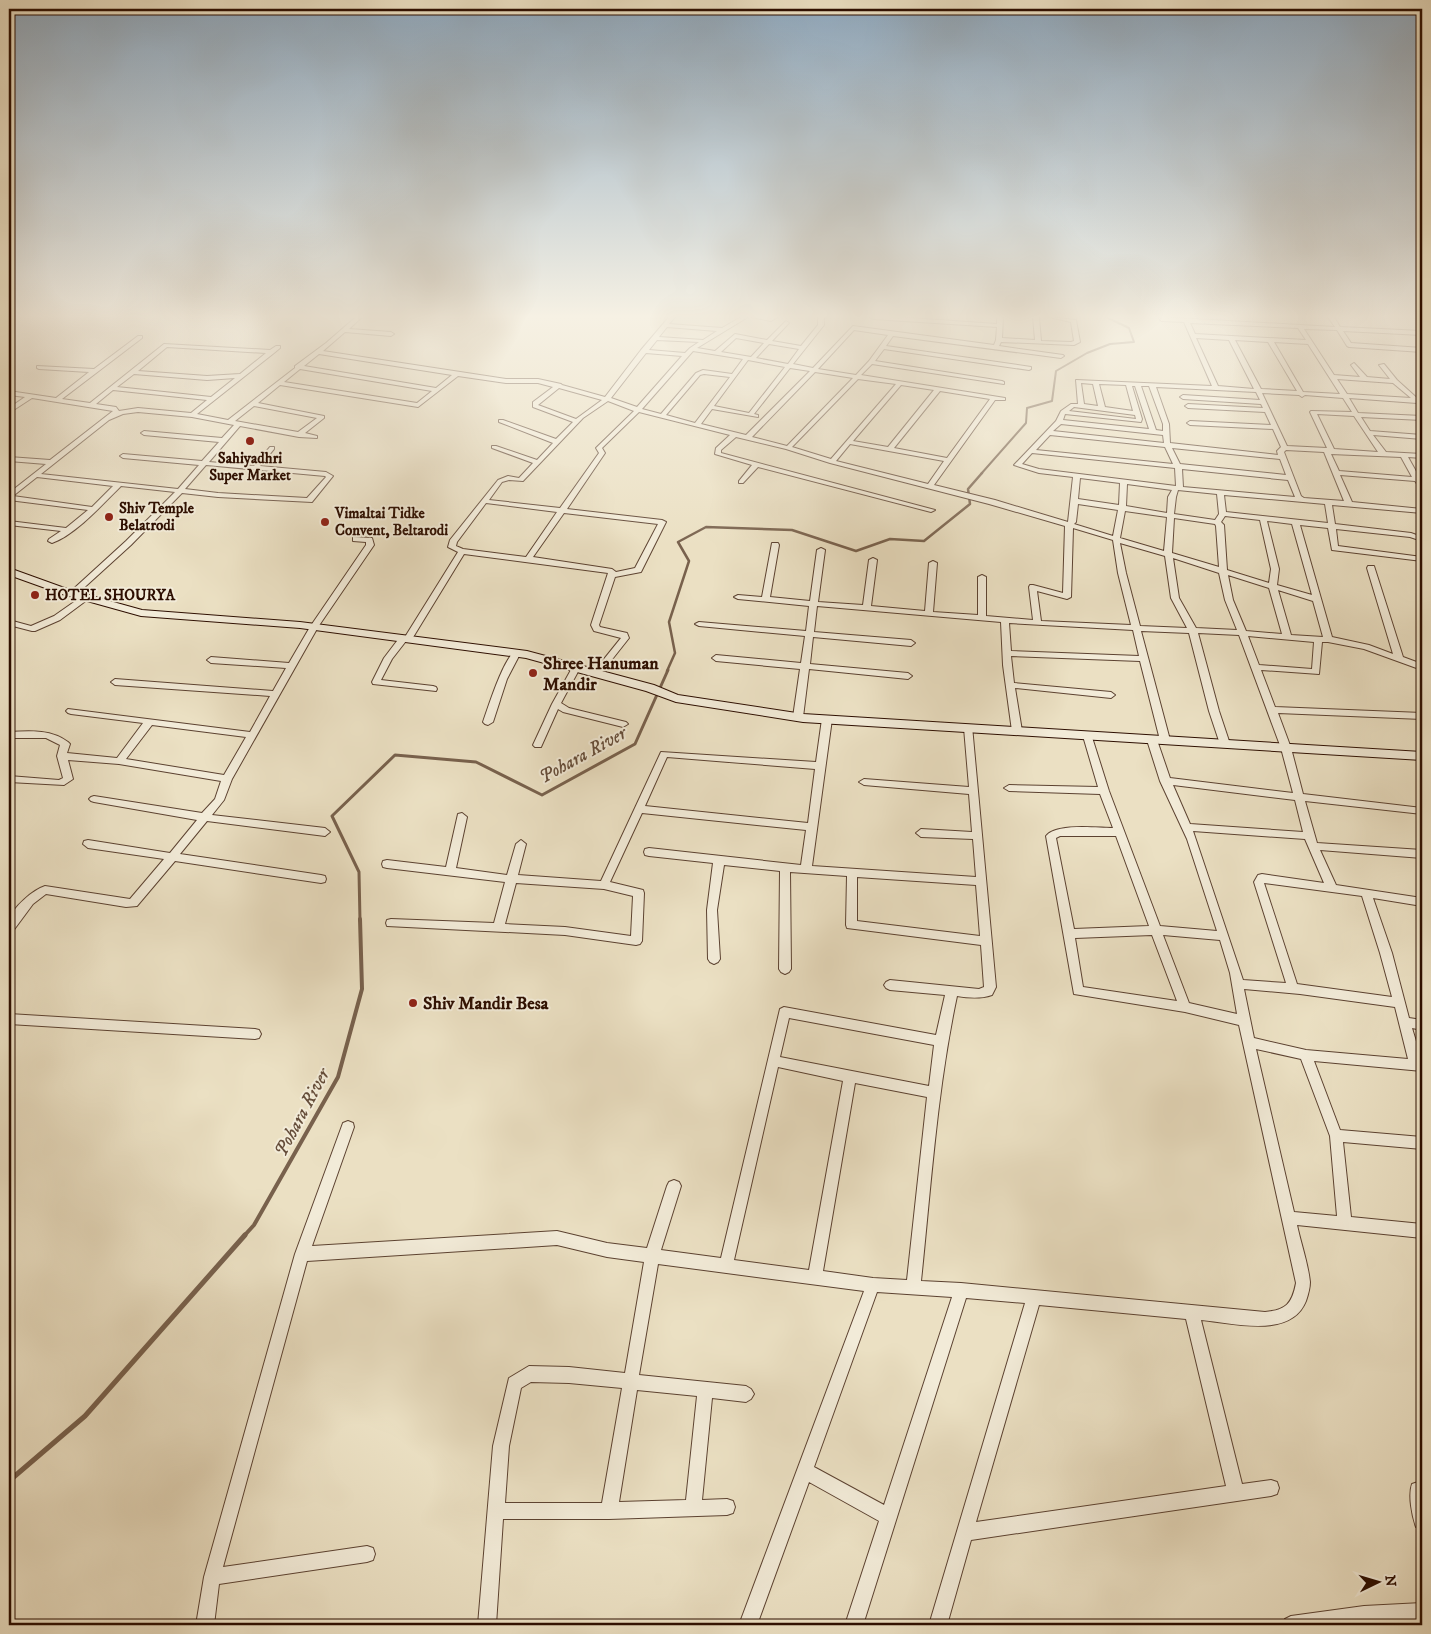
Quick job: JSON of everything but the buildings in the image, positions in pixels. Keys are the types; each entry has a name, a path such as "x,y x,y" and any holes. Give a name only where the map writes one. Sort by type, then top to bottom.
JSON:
{"street":[{"path":"9,497 116,411 114,408 92,404 11,393"},
{"path":"58,400 67,393"},
{"path":"92,404 105,393"},
{"path":"160,393 213,399"},
{"path":"192,415 220,393"},
{"path":"230,422 266,393"},
{"path":"342,393 415,405 421,404 434,393"},
{"path":"548,393 535,403 535,406 577,421"},
{"path":"585,393 638,410 748,437 832,462 992,502 1316,599"},
{"path":"596,674 625,638 624,636 597,629 595,625 612,572 607,569 462,551 456,550 452,546 453,542 503,478 521,480 577,421 607,400 610,393"},
{"path":"528,559 602,453 599,448 653,393"},
{"path":"662,416 681,393"},
{"path":"697,425 721,393"},
{"path":"750,415 767,393"},
{"path":"748,437 791,393"},
{"path":"788,448 840,393"},
{"path":"832,462 891,393"},
{"path":"889,450 935,393"},
{"path":"964,393 1004,399"},
{"path":"1080,393 1081,406"},
{"path":"1099,393 1102,408"},
{"path":"1132,393 1142,430"},
{"path":"1141,393 1153,431"},
{"path":"1155,393 1167,433 1167,445 1178,467 1178,488 1172,496 1168,554 1175,598 1194,631 1214,711 1225,744"},
{"path":"1259,393 1285,448"},
{"path":"1276,393 1420,401"},
{"path":"1343,393 1384,454"},
{"path":"9,411 31,396"},
{"path":"1183,397 1263,402"},
{"path":"929,487 994,398"},
{"path":"253,404 322,417 300,435"},
{"path":"1137,413 1073,405 1063,412 1060,422 1017,465 1039,471 1124,482 1422,511"},
{"path":"1188,406 1267,410"},
{"path":"711,407 767,418"},
{"path":"109,418 122,412 134,410 192,415 315,438"},
{"path":"1063,412 1139,421"},
{"path":"1331,450 1312,412 1422,418"},
{"path":"501,421 557,442"},
{"path":"1060,422 1167,433"},
{"path":"1190,423 1275,427"},
{"path":"73,594 102,569 180,490 222,440 239,424"},
{"path":"144,433 222,440"},
{"path":"1049,433 1283,457"},
{"path":"1368,433 1422,437"},
{"path":"736,434 718,449 718,454 931,510"},
{"path":"848,442 949,460"},
{"path":"256,467 272,448"},
{"path":"494,448 537,462"},
{"path":"1302,500 1298,497 1280,451 1285,448 1331,450 1356,454 1422,456"},
{"path":"1331,450 1327,452 1349,504"},
{"path":"1030,451 1291,478"},
{"path":"1403,455 1422,487"},
{"path":"34,475 180,490 309,500 330,476 256,467 123,456"},
{"path":"9,459 51,462"},
{"path":"741,482 757,464"},
{"path":"1336,473 1417,479"},
{"path":"1037,623 1033,587 1066,597 1069,525 1072,522 1077,482 1076,476"},
{"path":"302,1254 557,1238 607,1250 873,1285 962,1290 1265,1319 1280,1319 1296,1308 1301,1298 1303,1283 1244,1021 1238,984 1224,936 1187,827 1165,781 1146,659 1122,573 1116,539 1122,508 1124,482"},
{"path":"52,541 94,509 119,484"},
{"path":"1217,522 1223,514 1220,492"},
{"path":"9,497 94,509"},
{"path":"484,501 662,522 638,570 612,575"},
{"path":"1074,501 1217,522 1220,525 1223,571 1229,600 1244,634 1286,748 1311,841 1332,888"},
{"path":"1328,502 1336,548 1422,559"},
{"path":"1223,514 1333,525 1422,538"},
{"path":"1263,518 1275,569 1273,586 1287,637"},
{"path":"1295,521 1328,639"},
{"path":"9,523 68,530"},
{"path":"9,928 31,899 37,893 45,890 133,903 218,800 227,779 254,735 314,627 370,545 369,540 356,539"},
{"path":"766,599 775,545"},
{"path":"798,717 821,550"},
{"path":"433,689 376,682 388,658 405,639 462,551"},
{"path":"867,608 873,560"},
{"path":"929,614 933,562"},
{"path":"1372,568 1399,659"},
{"path":"9,570 73,594 141,613 314,627 516,654 650,688 676,698 798,717 1422,756"},
{"path":"982,577 982,618"},
{"path":"738,596 1037,623 1244,634 1318,640 1328,639 1366,647 1422,667"},
{"path":"9,622 32,629 56,618 87,597"},
{"path":"1005,620 1006,652 1017,731"},
{"path":"699,624 911,643"},
{"path":"1256,667 1316,672 1318,640"},
{"path":"1006,652 1146,659"},
{"path":"488,722 503,679 516,654"},
{"path":"716,658 908,676"},
{"path":"211,660 292,666"},
{"path":"538,746 548,720 555,711 556,704 576,668"},
{"path":"115,682 276,694"},
{"path":"1010,685 1112,695"},
{"path":"556,704 566,710 623,724"},
{"path":"1272,710 1422,716"},
{"path":"71,711 254,735"},
{"path":"806,870 827,719"},
{"path":"119,762 149,722"},
{"path":"890,985 979,994 988,992 990,980 969,728"},
{"path":"9,735 52,736 59,739 65,744 62,756 68,779 61,783 9,779"},
{"path":"1088,736 1104,791 1185,1007"},
{"path":"604,884 664,754 820,766"},
{"path":"62,756 119,762 227,779"},
{"path":"1165,781 1422,811"},
{"path":"864,782 974,791"},
{"path":"1009,788 1104,791"},
{"path":"94,799 178,814 326,832"},
{"path":"639,809 812,826"},
{"path":"450,871 462,818"},
{"path":"1187,827 1422,854"},
{"path":"1119,832 1058,832 1051,836 1070,934 1078,991 1185,1007 1244,1021"},
{"path":"922,833 978,836"},
{"path":"88,844 322,879"},
{"path":"498,928 521,844"},
{"path":"649,852 806,870 982,881"},
{"path":"714,959 712,910 719,860"},
{"path":"387,864 512,879 604,884 639,894 636,941 565,930 391,923"},
{"path":"785,868 785,969"},
{"path":"852,873 851,926 987,941"},
{"path":"1293,988 1259,882 1262,878 1266,877 1422,902"},
{"path":"1249,1042 1306,1055 1419,1065 1366,893"},
{"path":"1070,934 1157,930 1224,936"},
{"path":"1238,984 1293,988 1399,1003"},
{"path":"913,1287 934,1093 941,1041 952,991"},
{"path":"726,1265 784,1012 941,1041"},
{"path":"9,1019 255,1034"},
{"path":"1405,1022 1422,1026"},
{"path":"1306,1055 1336,1136 1345,1224"},
{"path":"773,1061 934,1093"},
{"path":"815,1277 850,1077"},
{"path":"205,1625 212,1577 302,1254 348,1127"},
{"path":"1336,1136 1422,1143"},
{"path":"609,1511 652,1255 674,1186"},
{"path":"1288,1218 1422,1232"},
{"path":"748,1625 873,1285"},
{"path":"854,1625 962,1290"},
{"path":"938,1625 1034,1297"},
{"path":"1192,1312 1236,1493"},
{"path":"486,1625 501,1446 514,1383 529,1374 569,1374 746,1394"},
{"path":"693,1508 706,1389"},
{"path":"805,1471 889,1517"},
{"path":"966,1532 1271,1488"},
{"path":"1422,1490 1418,1490 1422,1521"},
{"path":"496,1511 609,1511 727,1506"},
{"path":"212,1577 367,1554"},
{"path":"1291,1625 1364,1615 1422,1612"}],"waterway":[{"name":"Pohara River","path":"981,474 1026,423 1027,408 1052,401 1053,393"},
{"name":"Pohara River","path":"667,671 675,653 669,622 689,561 678,542 706,527 792,530 856,551 890,539 924,541 970,504 968,489 982,473"},
{"name":"Pohara River","path":"360,921 359,872 332,816 395,755 476,762 542,795 635,744 668,670"},
{"name":"Pohara River","path":"244,1236 254,1225 338,1077 362,989 360,919"},
{"name":"Pohara River","path":"9,1481 85,1416 245,1235"}],"place":[{"name":"Sahiyadhri Super Market","path":"250,441"},
{"name":"Shiv Temple Belatrodi","path":"109,517"},
{"name":"Vimaltai Tidke Convent, Beltarodi","path":"325,522"},
{"name":"HOTEL SHOURYA","path":"35,595"},
{"name":"Shree Hanuman Mandir","path":"533,673"},
{"name":"Shiv Mandir Besa","path":"413,1003"}]}
